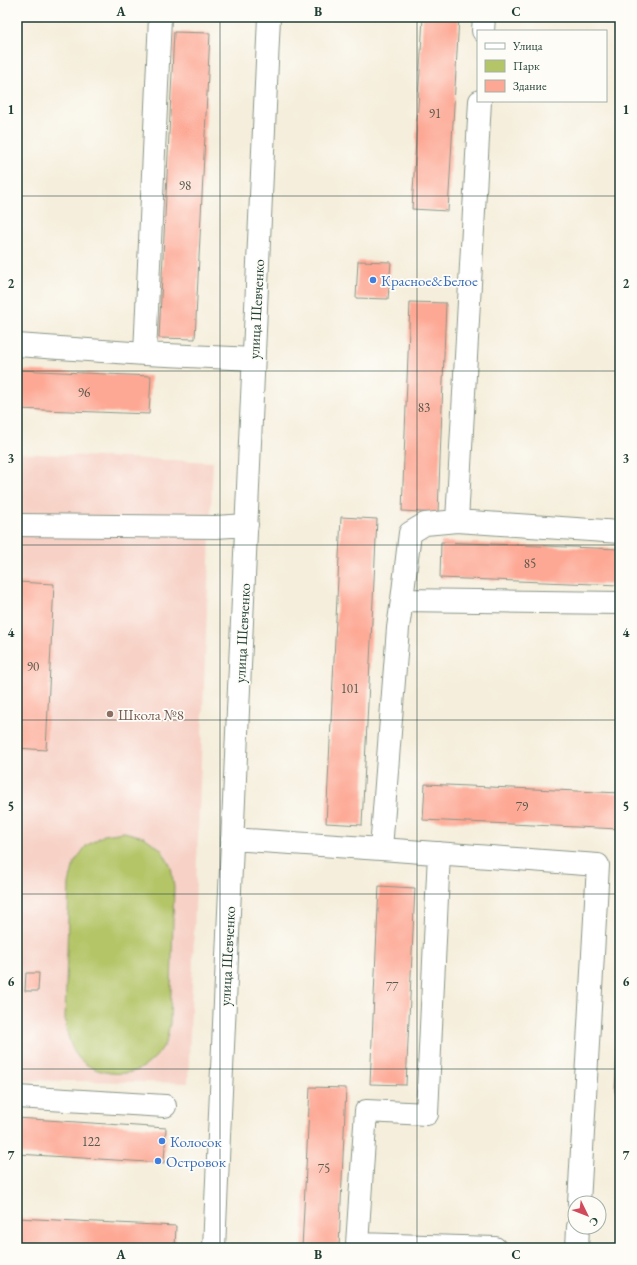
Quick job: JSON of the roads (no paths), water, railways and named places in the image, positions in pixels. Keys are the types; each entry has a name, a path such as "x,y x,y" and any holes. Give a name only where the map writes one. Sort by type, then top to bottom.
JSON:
{"street":[{"path":"145,354 160,17"},
{"name":"улица Шевченко","path":"214,1248 269,17"},
{"path":"483,30 484,17"},
{"path":"457,521 480,102"},
{"path":"17,345 145,354 254,359"},
{"path":"381,849 398,628 410,533 425,524 457,521 620,532"},
{"path":"17,526 216,527 246,525"},
{"path":"402,600 620,603"},
{"path":"232,838 598,865 579,1195"},
{"path":"438,853 427,1114 366,1111 357,1244 495,1248"},
{"path":"17,1097 165,1106"},
{"path":"577,1248 578,1235"}],"place":[{"name":"Красное&Белое","path":"373,280"},
{"name":"Школа №8","path":"110,714"},
{"name":"Колосок","path":"162,1141"},
{"name":"Островок","path":"158,1161"}]}
